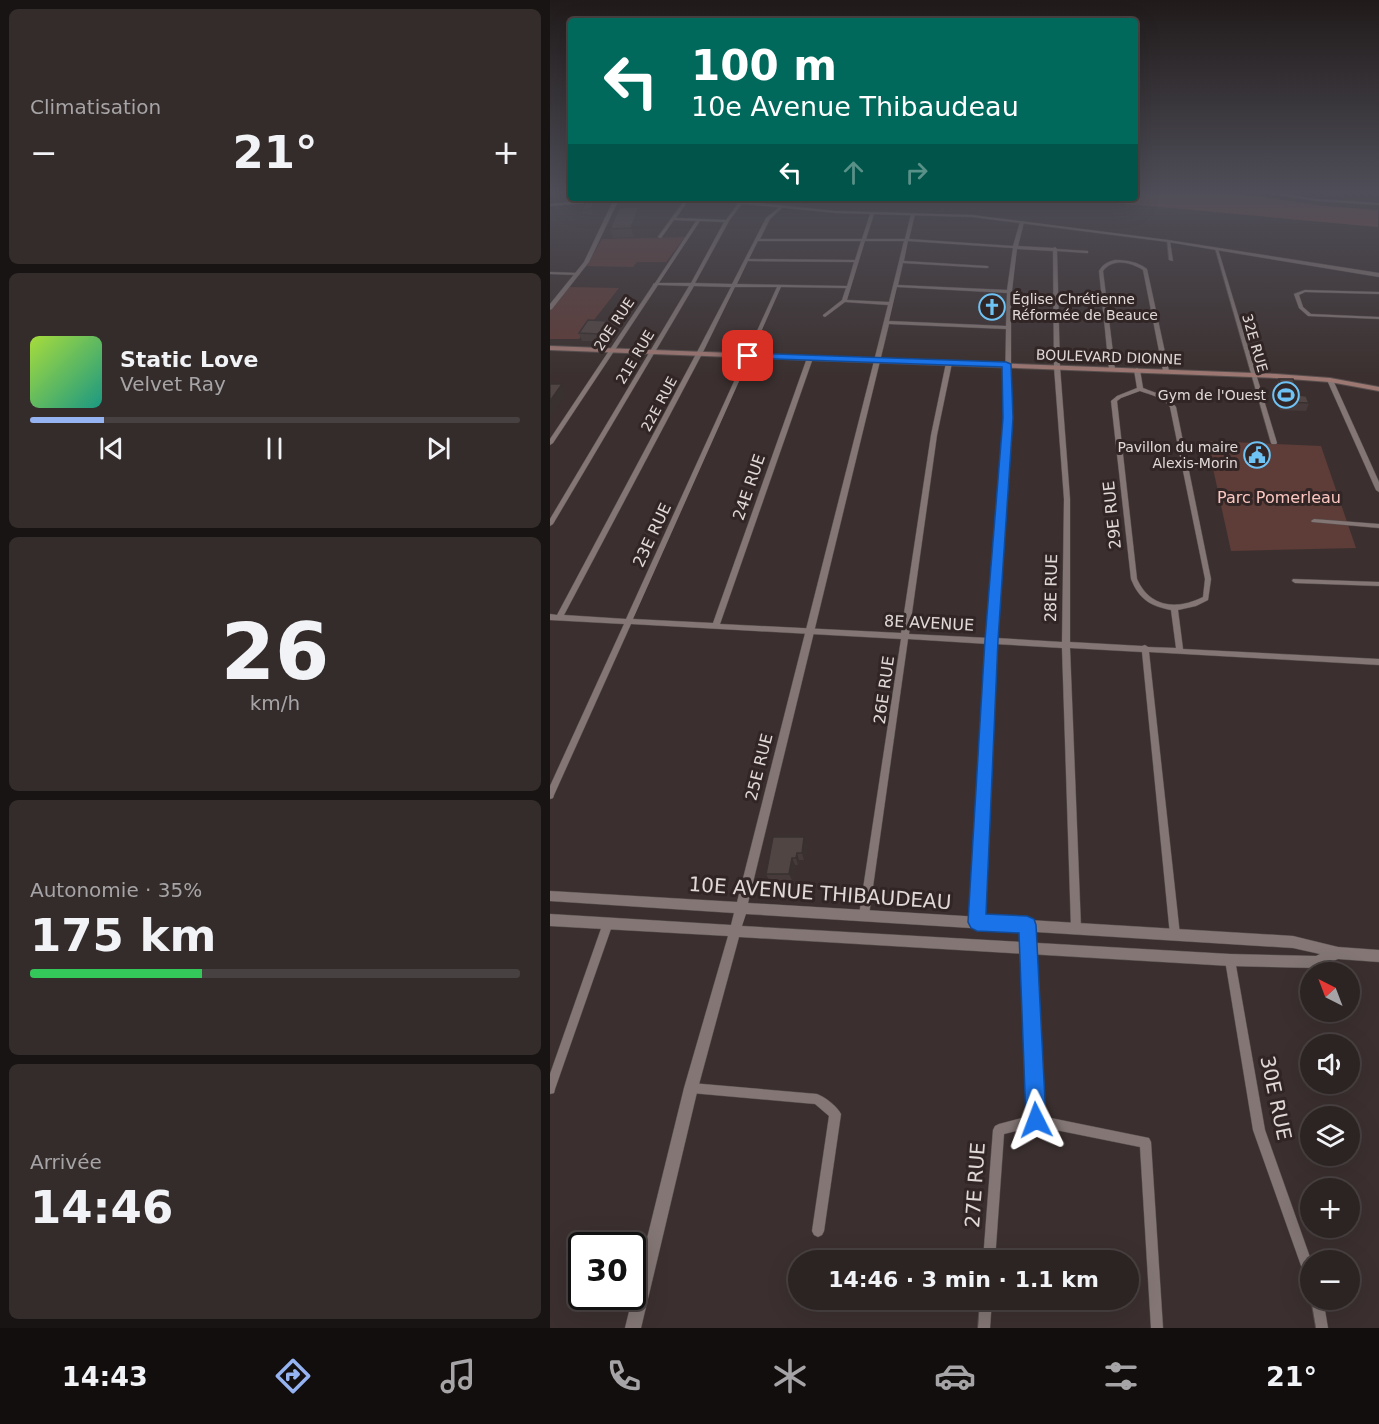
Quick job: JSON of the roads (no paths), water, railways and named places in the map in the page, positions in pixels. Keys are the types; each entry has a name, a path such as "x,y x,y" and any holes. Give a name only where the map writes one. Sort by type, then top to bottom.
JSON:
{"main road":[{"name":"BOULEVARD DIONNE","path":"550,348 1252,375 1330,381 1378,389"}],"street":[{"path":"550,308 578,274 591,253"},
{"name":"20E RUE","path":"550,443 676,253"},
{"name":"21E RUE","path":"550,524 710,253"},
{"name":"22E RUE","path":"559,617 699,354 750,253"},
{"path":"825,316 844,301 859,253"},
{"name":"25E RUE","path":"633,1328 691,1088 742,906 904,253"},
{"path":"977,922 992,640 1008,418 1006,364 1014,253"},
{"name":"28E RUE","path":"1055,253 1057,367 1067,499 1066,644 1075,928"},
{"path":"1170,253 1171,261"},
{"name":"32E RUE","path":"1217,253 1274,443"},
{"path":"1241,253 1378,275"},
{"path":"746,260 856,261"},
{"path":"1111,369 1101,271 1107,264 1121,261 1133,262 1145,269 1166,371"},
{"path":"902,262 987,267"},
{"path":"550,273 578,274"},
{"path":"655,284 848,287"},
{"path":"896,286 1011,292"},
{"name":"23E RUE","path":"550,795 779,287"},
{"path":"1378,293 1299,291 1296,294 1301,308 1310,315 1378,318"},
{"path":"844,301 891,304"},
{"path":"886,322 1009,328"},
{"name":"24E RUE","path":"716,625 810,358"},
{"name":"26E RUE","path":"864,915 934,435 949,363"},
{"path":"1137,370 1140,389 1164,397 1173,407 1208,579 1206,598 1174,609 1180,650"},
{"path":"1330,381 1378,490"},
{"name":"29E RUE","path":"1140,389 1114,401 1134,579 1138,590 1148,600 1174,609"},
{"path":"1368,468 1378,468"},
{"path":"1314,521 1378,526"},
{"path":"1295,581 1378,584"},
{"name":"8E AVENUE","path":"550,616 1378,662"},
{"path":"1145,648 1175,935"},
{"name":"10E AVENUE THIBAUDEAU","path":"550,896 742,906 1294,942 1338,953 1378,956"},
{"name":"10E AVENUE THIBAUDEAU","path":"550,920 1230,960 1315,962 1338,953"},
{"path":"550,1089 608,923"},
{"path":"1027,925 1036,1120 1145,1142 1157,1328"},
{"name":"30E RUE","path":"1230,960 1259,1130 1302,1250"},
{"path":"691,1088 817,1099 835,1114 818,1231"},
{"name":"27E RUE","path":"990,1250 999,1130 1036,1120"},
{"path":"984,1328 985,1310"},
{"path":"1319,1310 1322,1328"}],"place":[{"name":"Église Chrétienne Réformée de Beauce","path":"992,307"},
{"name":"Gym de l'Ouest","path":"1286,395"},
{"name":"Pavillon du maire Alexis-Morin","path":"1257,455"}],"park label":[{"name":"Parc Pomerleau","path":"1279,497"}]}
